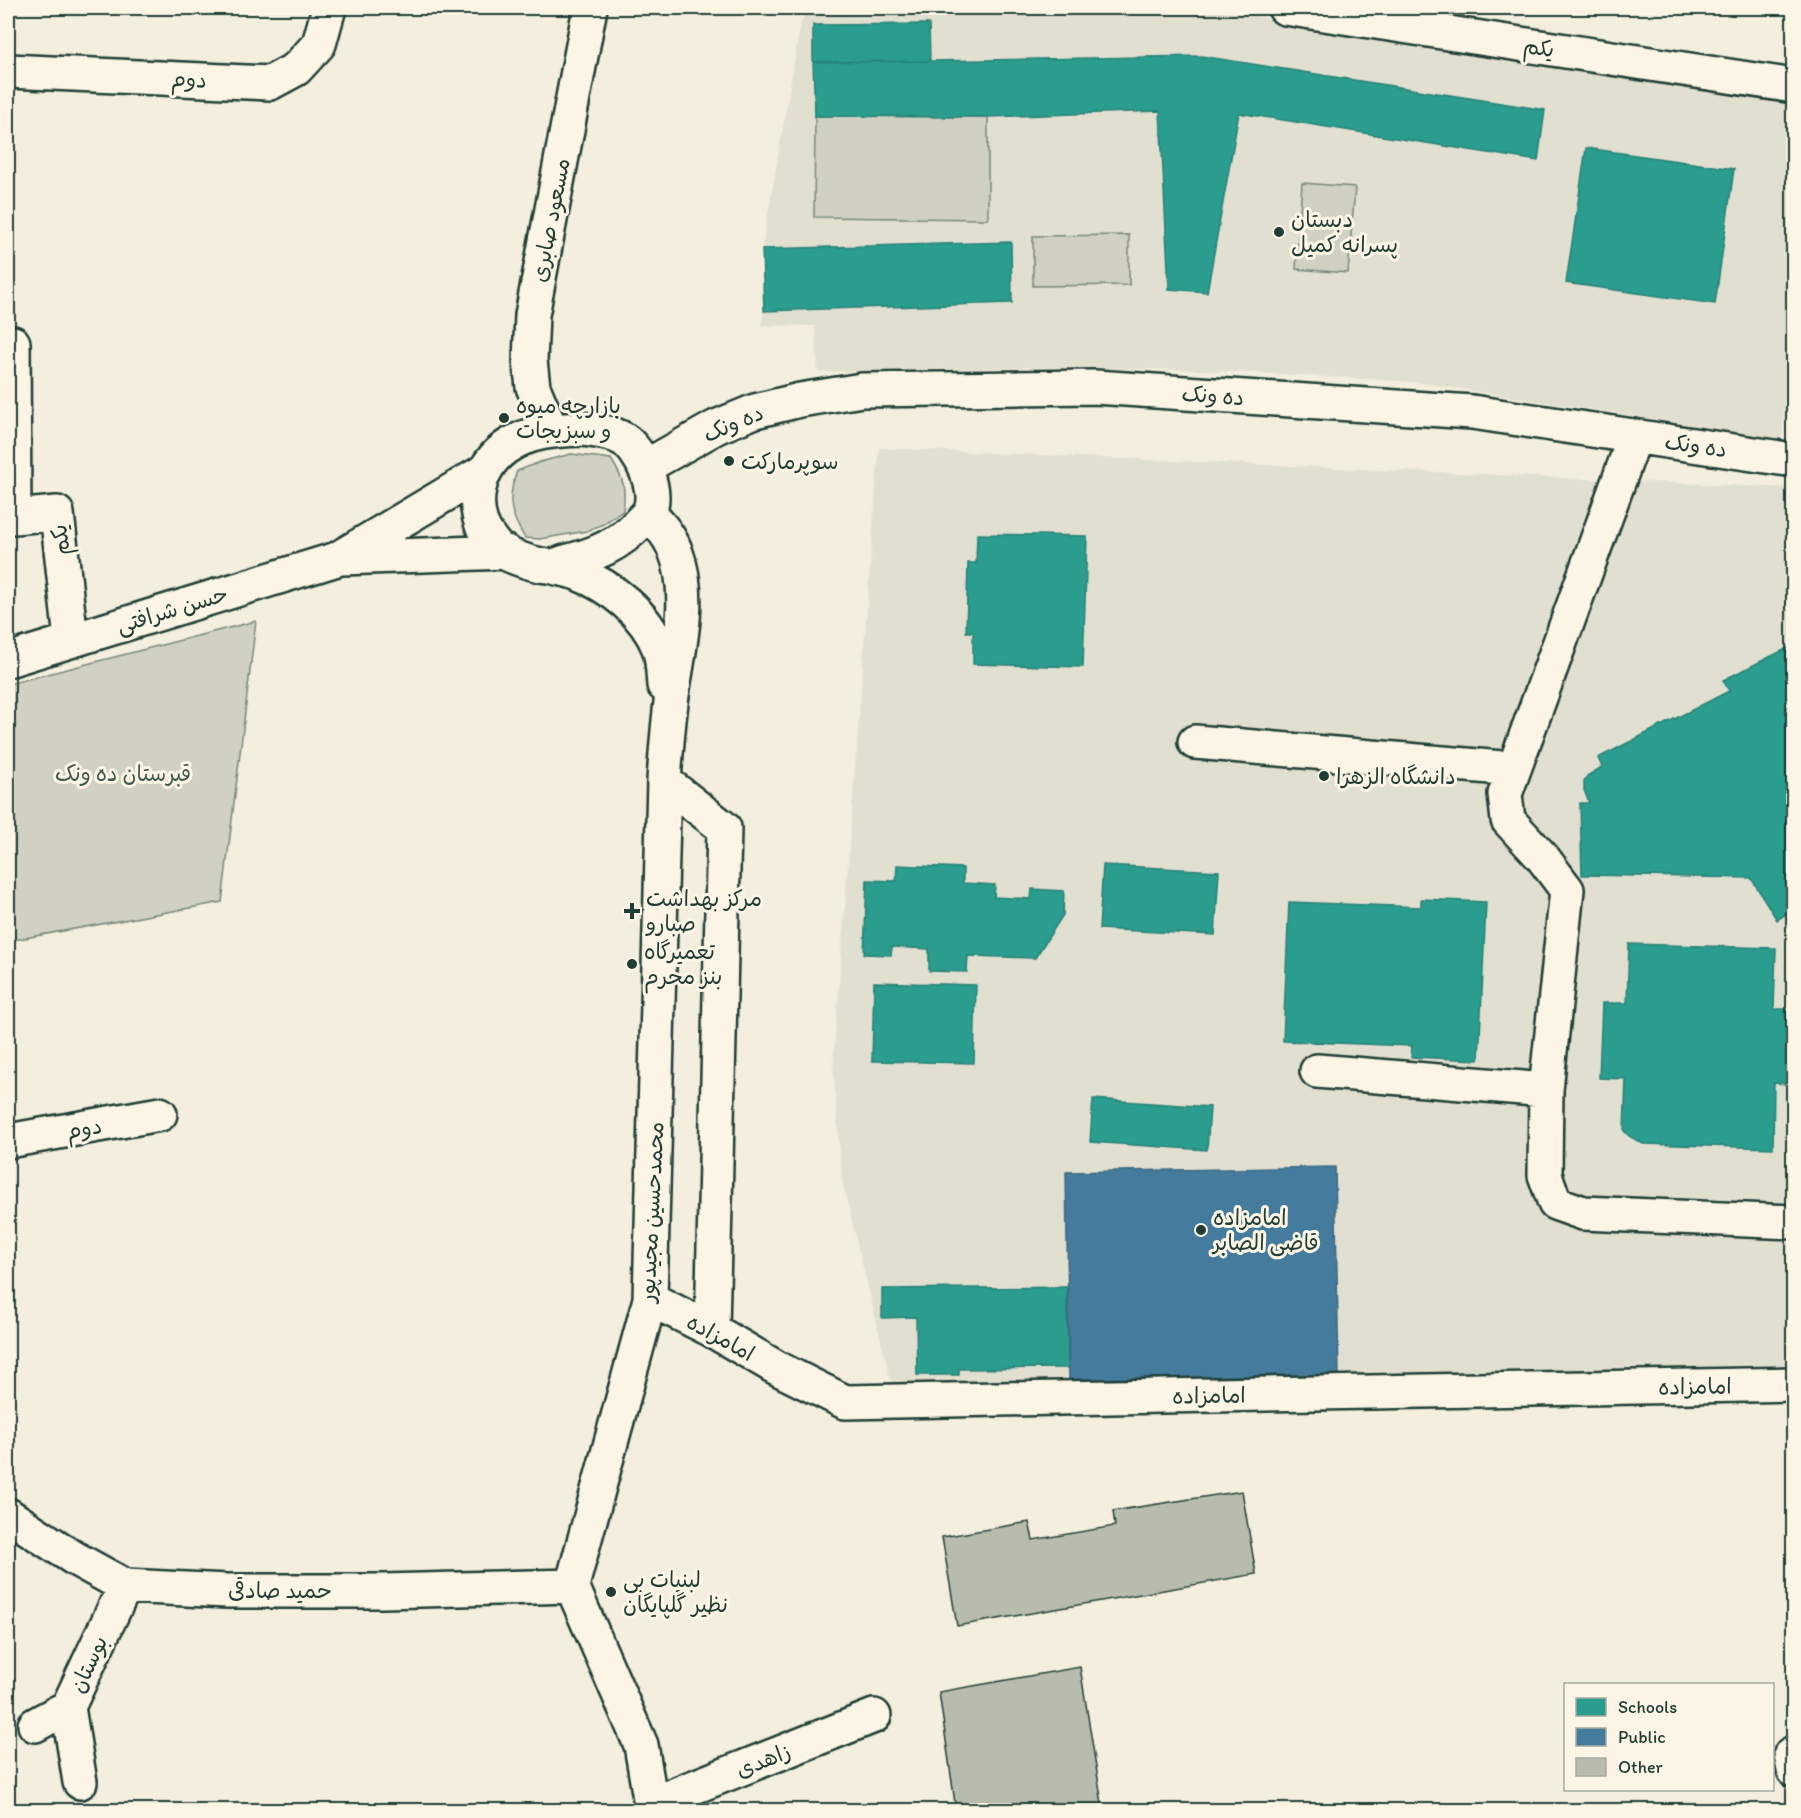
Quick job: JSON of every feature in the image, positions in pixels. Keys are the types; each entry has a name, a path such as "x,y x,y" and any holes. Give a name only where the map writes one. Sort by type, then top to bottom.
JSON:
{"street":[{"name":"دوم","path":"8,70 270,83 296,69 319,44 329,8"},
{"name":"مسعود صابری","path":"551,430 533,387 530,361 532,315 590,8"},
{"name":"یکم","path":"1285,8 1794,86"},
{"name":"یکم","path":"13,343 14,517 57,513 71,640"},
{"name":"ده ونک","path":"645,467 716,427 755,411 800,400 862,390 1095,387 1472,412 1794,460"},
{"path":"337,559 483,472 505,447 526,437 551,430 583,429 606,433 622,439 637,452 645,467 651,492 649,513 630,533 594,555 550,566"},
{"path":"1635,436 1505,794 1508,820 1543,858 1567,890 1546,1090 1545,1175 1555,1203 1583,1213 1794,1222"},
{"path":"483,472 477,508 483,531 499,550 525,560 577,573 616,595 633,608 645,624 660,649 667,732"},
{"path":"649,513 666,532 674,547 683,583 684,606 667,732"},
{"path":"337,559 506,552"},
{"name":"حسن شرافتی","path":"8,660 337,559"},
{"name":"محمدحسین مجیدپور","path":"572,1586 650,1299 667,732"},
{"path":"1195,742 1514,769"},
{"path":"664,782 724,828 712,1330"},
{"path":"1317,1071 1546,1090"},
{"name":"دوم","path":"8,1141 160,1114"},
{"name":"امامزاده","path":"650,1299 845,1402 1794,1384"},
{"name":"حمید صادقی","path":"8,1515 74,1558 125,1586 227,1591 383,1591 572,1586"},
{"name":"بوستان","path":"80,1782 68,1707 125,1586"},
{"path":"572,1586 641,1745 652,1807"},
{"path":"35,1725 68,1707"},
{"name":"زاهدی","path":"652,1807 874,1716"}],"shaded area":[{"name":"دبستان پسرانه كميل","path":"808,8 1204,8 1781,100 1793,114 1794,327 1781,439 1416,382 1200,370 1038,367 818,372 815,326 761,325 764,311 762,249 801,23"},
{"name":"دانشگاه الزهرا","path":"879,448 1793,488 1793,1379 1725,1383 891,1382 842,1180 833,1065"}],"green space":[{"path":"815,116 988,117 988,219 814,217"},
{"path":"1302,183 1355,187 1348,273 1296,269"},
{"path":"1129,235 1129,285 1033,286 1033,236"},
{"path":"571,454 611,459 623,484 623,511 587,531 540,539 525,538 511,505 517,471"},
{"name":"قبرستان ده ونک","path":"256,621 222,902 8,941 8,684"}],"building: Schools":[{"path":"929,24 930,61 813,62 813,25"},
{"path":"1201,56 1545,110 1538,161 1239,113 1207,292 1169,289 1160,111 988,117 815,116 813,62"},
{"path":"1586,148 1734,169 1715,304 1566,283"},
{"path":"1011,242 1012,303 764,311 762,249"},
{"path":"977,534 1087,536 1083,667 973,664 973,632 966,632 968,563 976,563"},
{"path":"1794,645 1794,909 1777,920 1751,878 1582,875 1580,803 1589,803 1584,790 1584,782 1587,776 1602,767 1598,758 1729,691 1723,680"},
{"path":"897,865 963,868 963,883 995,885 994,897 1031,899 1032,889 1064,891 1063,915 1035,958 968,956 967,972 929,971 929,949 892,947 891,955 864,954 867,880 896,881"},
{"path":"1103,865 1219,871 1215,935 1099,929"},
{"path":"1421,899 1486,902 1479,1060 1411,1057 1412,1046 1283,1041 1289,902 1421,907"},
{"path":"1629,944 1776,948 1774,1009 1789,1009 1786,1084 1774,1083 1773,1148 1643,1144 1624,1131 1626,1079 1599,1078 1602,1003 1627,1003"},
{"path":"874,982 976,985 974,1063 872,1061"},
{"path":"1093,1099 1210,1107 1207,1150 1090,1142"},
{"path":"1067,1287 1068,1368 959,1369 959,1375 917,1375 916,1317 882,1318 882,1289"}],"building: Public":[{"name":"امامزاده قاضی الصابر","path":"1335,1167 1339,1376 1069,1381 1066,1172"}],"building: Other":[{"path":"1242,1491 1256,1574 957,1626 942,1537 1029,1522 1033,1540 1115,1526 1113,1511"},
{"path":"1080,1667 1103,1810 956,1810 939,1692"}],"place":[{"name":"دبستان پسرانه كميل","path":"1279,232"},
{"name":"بازارچه میوه و سبزیجات","path":"504,418"},
{"name":"سوپرمارکت","path":"729,461"},
{"name":"دانشگاه الزهرا","path":"1324,776"},
{"name":"مرکز بهداشت صبارو","path":"632,911"},
{"name":"تعمیرگاه بنز محرم","path":"632,964"},
{"name":"امامزاده قاضی الصابر","path":"1201,1230"},
{"name":"لبنیات بی نظیر گلپایگان","path":"611,1592"}]}
